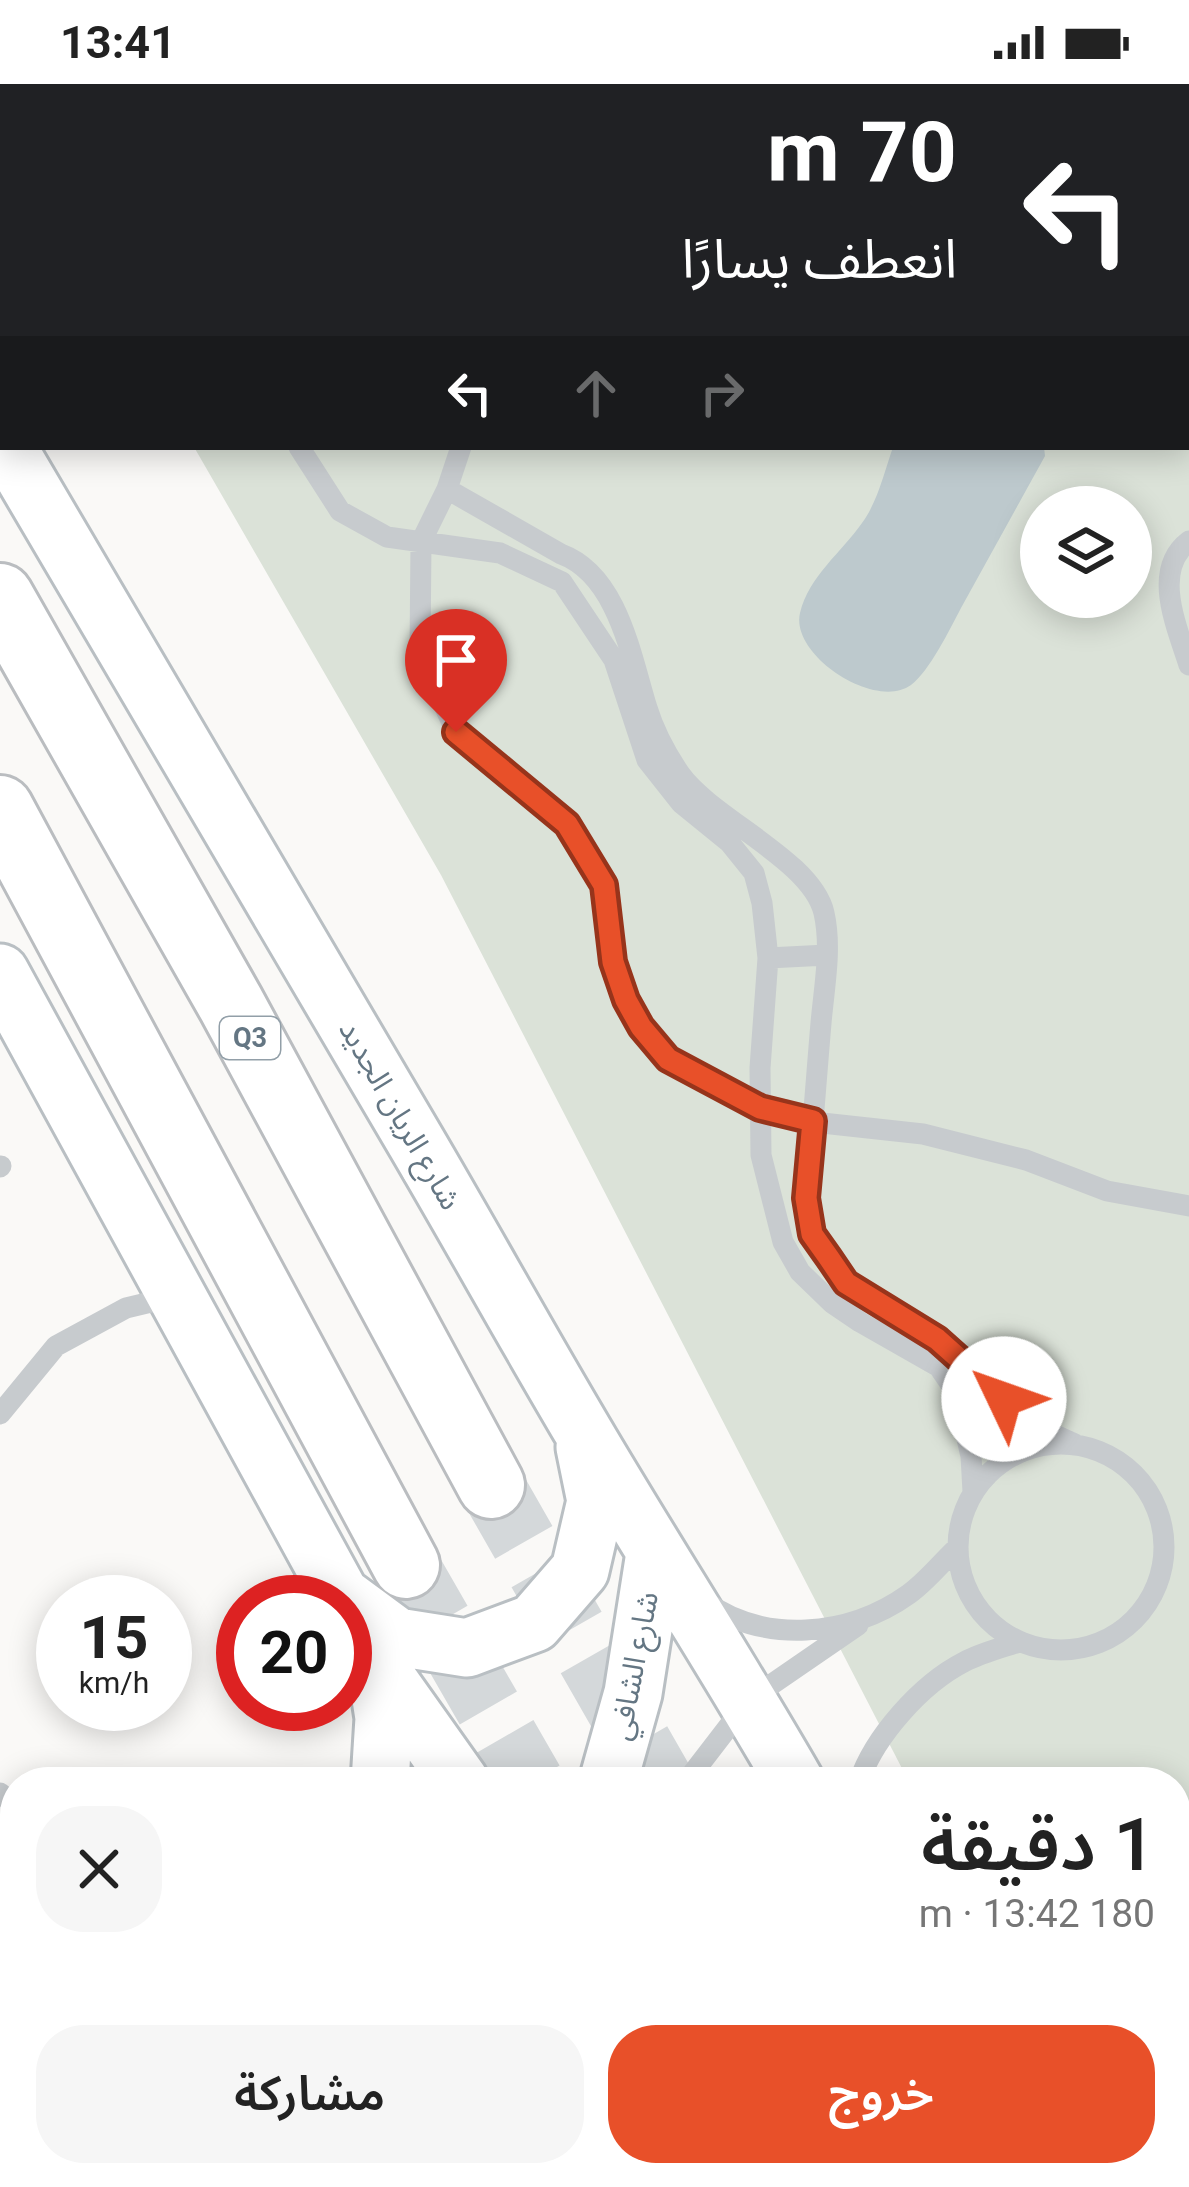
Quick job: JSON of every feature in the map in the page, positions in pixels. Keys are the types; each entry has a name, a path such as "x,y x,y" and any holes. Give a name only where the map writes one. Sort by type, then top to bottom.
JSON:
{"highway":[{"name":"Q3","path":"0,597 231,1004 490,1485"},
{"path":"0,809 406,1565"}],"main road":[{"name":"شارع الريان الجديد","path":"8,450 582,1429 787,1767"},
{"path":"0,973 329,1575"},
{"path":"372,1620 397,1637 467,1648 534,1624 580,1570 596,1501 582,1429"},
{"name":"شارع الشافي","path":"614,1767 633,1693 655,1552"},
{"path":"372,1656 449,1767"},
{"path":"375,1662 384,1718 381,1767"}],"lane":[{"path":"300,450 340,511 387,537 500,553 562,582 614,660 647,760 681,803 729,842 754,873 768,958 760,1068 761,1155 783,1242 800,1272 832,1303 939,1367 956,1392 971,1456 973,1492"},
{"path":"460,450 421,542 420,652 456,732 567,824 604,885 613,962 626,1000 668,1059 760,1108 813,1121 923,1134 1026,1160 1107,1191 1189,1206"},
{"path":"447,489 577,560 592,575 626,630 648,713 682,778 814,889 824,912 827,956 806,1198 812,1234 846,1283 937,1339 1031,1424 1103,1452 1128,1468 1148,1490 1160,1517 1165,1546 1161,1576 1149,1602 1130,1625 1106,1641 1048,1650 1019,1642 994,1626 974,1604 962,1577 957,1548 961,1519 973,1492 992,1469 1017,1453 1045,1444 1075,1444"},
{"path":"1189,541 1170,562 1170,607 1189,664"},
{"path":"768,958 827,956"},
{"path":"0,1414 56,1346 126,1308 176,1295"},
{"path":"698,1767 749,1700 911,1593 957,1548"},
{"path":"655,1552 707,1604 777,1632 819,1630 873,1615"},
{"path":"863,1767 890,1726 928,1688 963,1662 1019,1642"}],"shaded area":[{"path":"196,450 1189,450 1189,1767 901,1767 441,875"},
{"path":"892,450 1044,450 1029,486 1020,486 1020,502 945,638 911,685 895,691 877,691 838,674 808,646 800,629 804,600 818,576 868,514"}],"tunnel":[{"path":"491,1485 652,1767"},
{"path":"406,1565 522,1767"}],"route":[{"path":"456,732 567,824 604,885 613,962 626,1000 668,1059 760,1108 813,1121 806,1198 812,1234 846,1283 937,1339 1004,1399"}]}
